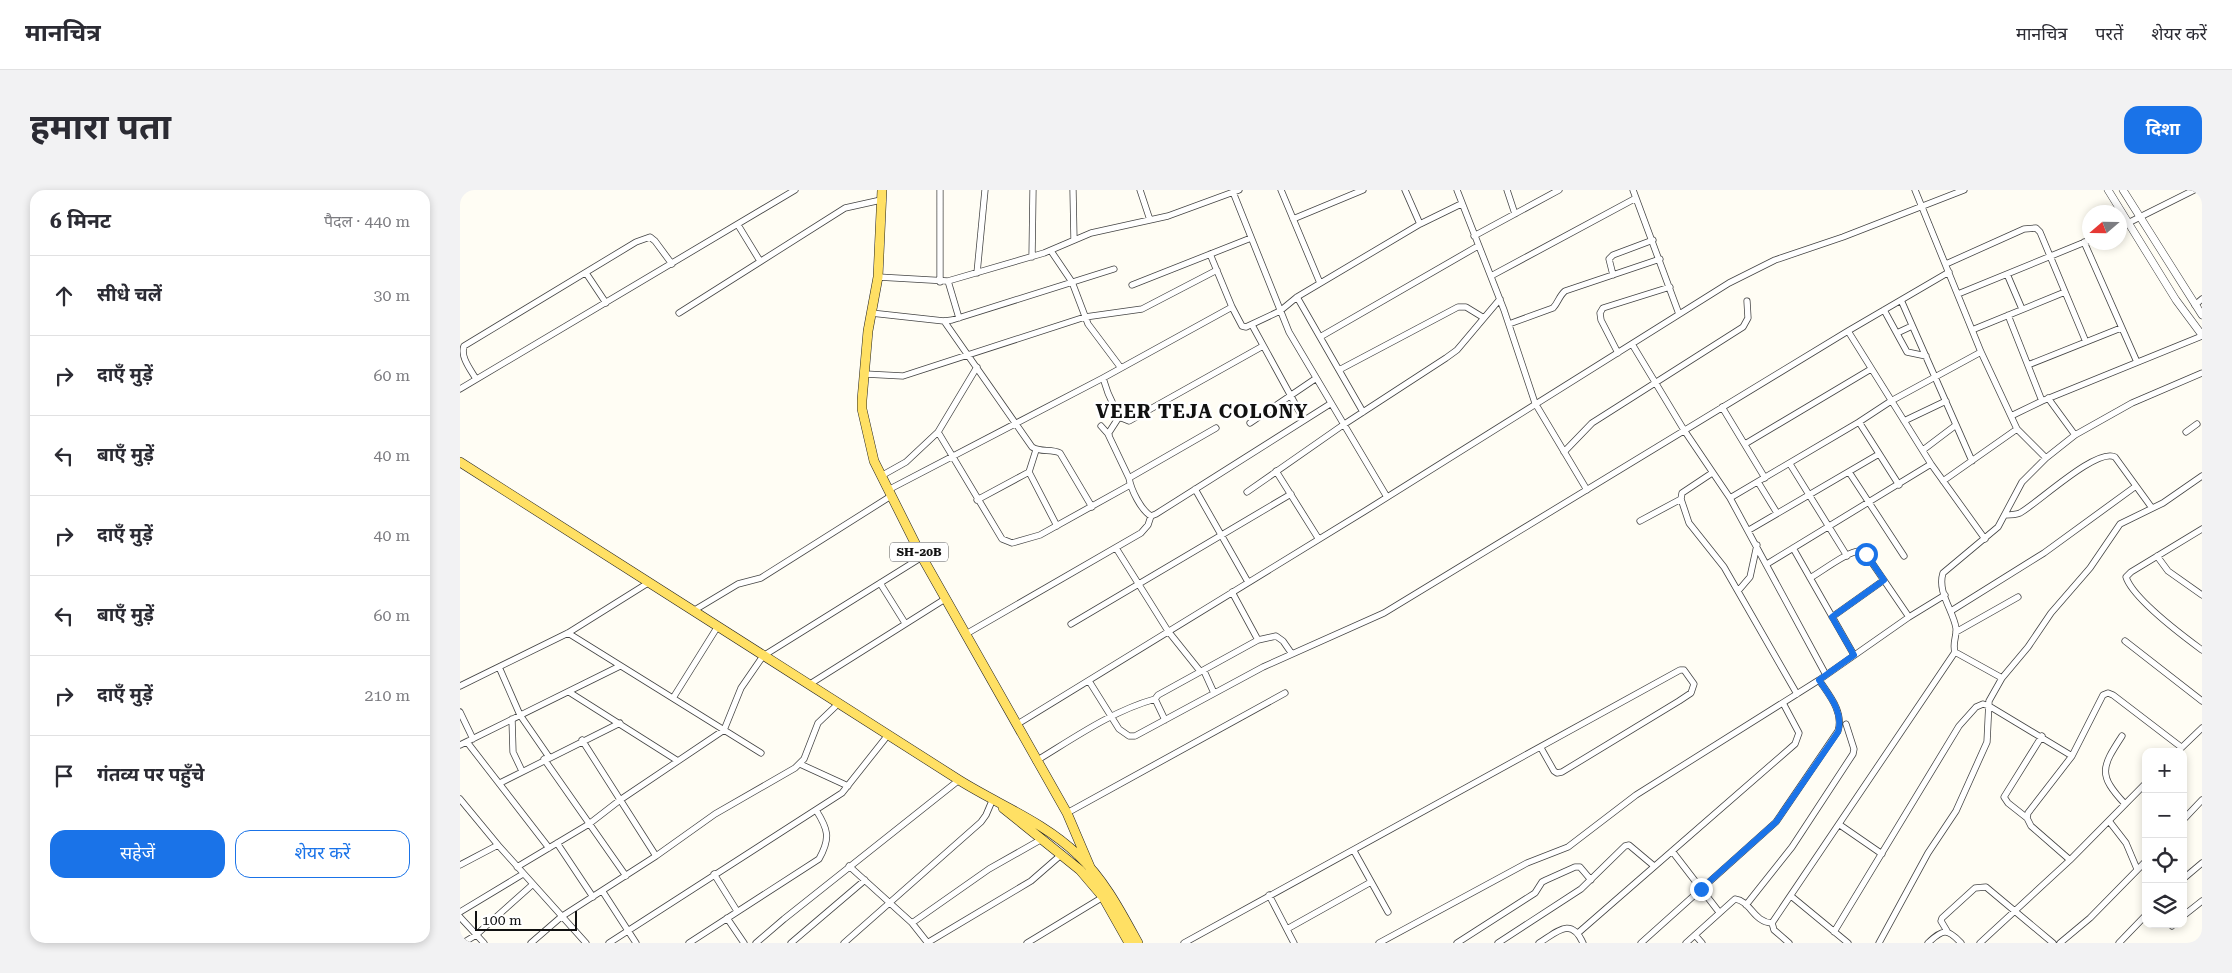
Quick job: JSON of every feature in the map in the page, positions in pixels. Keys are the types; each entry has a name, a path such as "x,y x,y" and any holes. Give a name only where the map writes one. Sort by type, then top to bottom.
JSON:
{"main road":[{"name":"SH-20B","path":"882,190 878,277 871,313 862,409 871,451 922,557 1067,813 1090,867 1092,883"},
{"path":"460,462 693,612 995,802 1062,854 1092,883 1103,897 1129,943"},
{"path":"995,802 1040,826 1078,854 1105,886 1138,943"}],"street":[{"path":"460,389 795,190"},
{"path":"940,190 940,282"},
{"path":"978,273 985,190"},
{"path":"1032,257 1033,190"},
{"path":"1074,190 1074,240"},
{"path":"1140,190 1150,220"},
{"path":"1281,190 1320,283"},
{"path":"1293,219 1363,190"},
{"path":"1405,190 1420,224"},
{"path":"1457,190 1500,299 1535,403 1587,490"},
{"path":"1507,190 1515,214"},
{"path":"1474,236 1559,190"},
{"path":"1633,190 1680,314"},
{"path":"1915,190 1981,352 2017,429 2046,458"},
{"path":"1016,725 1089,682 1729,283 1775,260 1843,237 1964,190"},
{"path":"2011,416 2045,399 2202,335 2176,300 2108,190"},
{"path":"2123,190 2202,315"},
{"path":"2129,223 2194,190"},
{"path":"878,277 948,281 1052,251 1091,233 1168,216 1236,191 1251,238 1289,332 1315,379 1387,497"},
{"path":"1491,276 1636,198"},
{"path":"679,312 845,208 881,200"},
{"path":"1210,254 1242,326 1252,325 1280,311 1297,297 1420,224 1461,204"},
{"path":"738,225 760,261"},
{"path":"1946,264 2030,227 2036,228 2040,232 2086,342"},
{"path":"476,379 464,357 462,351 464,346 586,274 636,242 650,237 672,264"},
{"path":"1132,285 1251,238"},
{"path":"1613,275 1609,259 1613,255 1653,240"},
{"path":"1958,294 2082,243"},
{"path":"1320,337 1478,246"},
{"path":"2091,250 2121,328 2137,362"},
{"path":"1052,251 1072,282 1091,329 1121,368"},
{"path":"1509,324 1553,308 1558,303 1560,294 1565,291 1660,259"},
{"path":"871,313 944,321 959,318 1114,269"},
{"path":"864,374 903,376 1085,317 1142,308 1217,270"},
{"path":"1089,682 1119,728 1129,736 1135,736 1263,666 1378,616 1848,331 1949,272"},
{"path":"586,274 606,304"},
{"path":"2007,274 2022,309"},
{"path":"948,281 959,318"},
{"path":"1618,353 1601,320 1600,313 1603,308 1670,287"},
{"path":"1972,330 2065,292"},
{"path":"1297,297 1363,412"},
{"path":"1247,492 1343,425 1457,350 1500,299"},
{"path":"2195,305 2202,299"},
{"path":"1901,300 1972,461"},
{"path":"1564,452 1592,423 1743,327 1748,318 1747,301"},
{"path":"693,612 738,584 761,578 890,493 954,456 1104,378 1232,307"},
{"path":"1339,370 1458,307 1466,307 1484,318"},
{"path":"1884,310 1907,352 1926,356"},
{"path":"2008,315 2028,365 2045,399 2075,435"},
{"path":"944,321 1032,447 1036,450 1056,450 1064,456 1092,507"},
{"path":"1252,325 1304,420"},
{"path":"1897,333 1912,326"},
{"path":"2028,365 2121,328"},
{"path":"1848,331 1931,464 1985,539"},
{"path":"1632,344 1684,430 1730,498 1749,530 1826,675"},
{"path":"1104,378 1108,393 1119,417 1124,420 1136,419 1263,346"},
{"path":"1730,498 1790,464 1892,401 1981,352"},
{"path":"882,476 906,462 938,432 977,367"},
{"path":"1745,444 1871,369"},
{"path":"2002,678 1955,652 1953,646 1956,632 1945,595 1942,579 1943,573 1998,527 2022,482 2046,458 2075,435 2132,403 2202,373"},
{"path":"1250,423 1315,379"},
{"path":"1904,421 1946,402"},
{"path":"966,634 1145,530 1151,516 1330,404"},
{"path":"1722,407 1765,478"},
{"path":"1109,436 1110,430 1119,417"},
{"path":"1859,422 1899,484"},
{"path":"2186,432 2197,424"},
{"path":"1923,450 1956,425"},
{"path":"1101,426 1109,436 1146,513 1151,516"},
{"path":"938,432 1002,539 1012,543 1035,538 1092,507 1216,428"},
{"path":"1943,481 2017,429"},
{"path":"1036,450 1029,466 1029,472 1057,526"},
{"path":"1749,530 1879,454"},
{"path":"2005,515 2020,513 2105,455 2115,457 2152,508"},
{"path":"1790,464 1847,556"},
{"path":"1767,564 1869,504 1931,464"},
{"path":"1276,471 1318,538"},
{"path":"978,500 1029,472"},
{"path":"1849,472 1904,556"},
{"path":"1712,473 1682,493 1681,499 1689,523 1724,567 1797,694"},
{"path":"1879,943 1928,853 1956,811 1987,742 1989,701 2002,678 2028,647 2051,613 2090,568 2117,528 2126,520 2163,503 2202,476"},
{"path":"1758,482 1777,513"},
{"path":"1951,611 2044,553 2136,486"},
{"path":"1195,490 1248,582"},
{"path":"1071,624 1291,494"},
{"path":"1640,520 1681,499"},
{"path":"2202,529 2127,574 2128,582 2176,630 2202,650"},
{"path":"1738,591 1750,577 1757,546"},
{"path":"1116,548 1168,631 1200,671 1204,671 1214,693"},
{"path":"1793,548 1854,655"},
{"path":"1810,578 1847,556 1857,551 1862,551 1866,554 1909,617"},
{"path":"2157,556 2168,571 2202,595"},
{"path":"517,867 589,824 620,800 724,730 741,688 764,656 922,557"},
{"path":"1832,617 1884,580"},
{"path":"460,686 568,633 648,583"},
{"path":"880,583 905,623"},
{"path":"1232,592 1258,640"},
{"path":"1379,943 1527,863 1568,847 1636,795 1819,680 1909,617 1945,595"},
{"path":"1956,632 2018,597"},
{"path":"810,684 945,599"},
{"path":"673,698 718,626"},
{"path":"568,633 761,753"},
{"path":"1036,761 1111,716 1140,703 1155,699 1158,695 1258,640 1276,636 1283,641 1292,654"},
{"path":"2125,641 2202,701"},
{"path":"1772,924 1840,825 1877,765 1955,652"},
{"path":"460,746 620,666"},
{"path":"500,667 520,715 589,824 626,876"},
{"path":"1184,943 1542,748 1680,670 1688,673 1694,684 1691,693 1679,701 1562,772 1557,773 1554,771 1542,748"},
{"path":"1641,943 1776,822 1838,732 1840,724 1839,713 1819,680"},
{"path":"569,692 678,761"},
{"path":"1067,813 1285,693"},
{"path":"2027,818 2028,812 2072,756 2100,699 2108,693 2113,695 2177,748"},
{"path":"1155,699 1165,720"},
{"path":"531,943 561,917 603,892 715,814 800,764 818,723 838,703"},
{"path":"1578,933 1794,744 1799,733 1783,703"},
{"path":"1834,932 1959,726 1980,705 1989,706 2042,736 2072,756"},
{"path":"460,712 470,740 549,848"},
{"path":"512,719 513,752 522,771"},
{"path":"500,783 582,740 620,723"},
{"path":"1746,905 1792,847 1853,754 1854,749 1846,724"},
{"path":"2181,748 2202,728"},
{"path":"610,943 842,793 888,735"},
{"path":"2042,736 2004,797 2008,803 2027,818 2031,826 2070,860"},
{"path":"2122,736 2107,759 2106,777 2110,788 2125,804"},
{"path":"582,740 656,856"},
{"path":"800,764 848,786"},
{"path":"756,943 849,866 959,780"},
{"path":"1980,943 2070,860 2142,787"},
{"path":"460,798 532,885 586,943"},
{"path":"2187,816 2202,800"},
{"path":"844,943 981,822 995,802"},
{"path":"689,943 819,859 828,834 816,810"},
{"path":"2108,821 2126,843 2138,869"},
{"path":"1840,825 1882,854"},
{"path":"912,922 989,869 1042,839"},
{"path":"557,843 594,897"},
{"path":"460,866 498,845"},
{"path":"1498,943 1581,889 1620,850 1630,845 1654,866"},
{"path":"1354,851 1388,912"},
{"path":"1672,851 1719,912"},
{"path":"849,866 912,922 927,943 1031,881 1062,854"},
{"path":"2187,876 2202,862"},
{"path":"2060,943 2090,918 2142,864"},
{"path":"1457,943 1507,909 1535,893 1542,882 1546,880 1575,867 1580,867 1591,880"},
{"path":"460,912 523,874"},
{"path":"714,874 737,911"},
{"path":"791,943 865,880"},
{"path":"1287,929 1371,882"},
{"path":"463,943 476,935 532,885"},
{"path":"1961,943 1953,934 1947,931 1941,921 1942,918 1975,888 1981,886 1986,887 2053,943"},
{"path":"603,892 636,943"},
{"path":"1269,895 1294,943"},
{"path":"1791,896 1848,943"},
{"path":"1027,943 1103,897"},
{"path":"1686,943 1735,898 1740,899 1760,920 1772,924"},
{"path":"2187,913 2202,902"},
{"path":"460,917 484,943"},
{"path":"727,918 744,943"},
{"path":"2119,943 2142,919"},
{"path":"1772,924 1781,941 1789,943"},
{"path":"1539,943 1561,929 1568,928 1572,928 1578,933 1583,943"},
{"path":"1928,943 1941,932 1947,931"},
{"path":"1695,935 1702,943"}],"district":[{"name":"VEER TEJA COLONY","path":"1202,411"}],"route":[{"path":"1701,889 1776,822 1803,779 1838,732 1840,724 1839,713 1819,680 1854,655 1832,617 1884,580 1866,554"}]}
